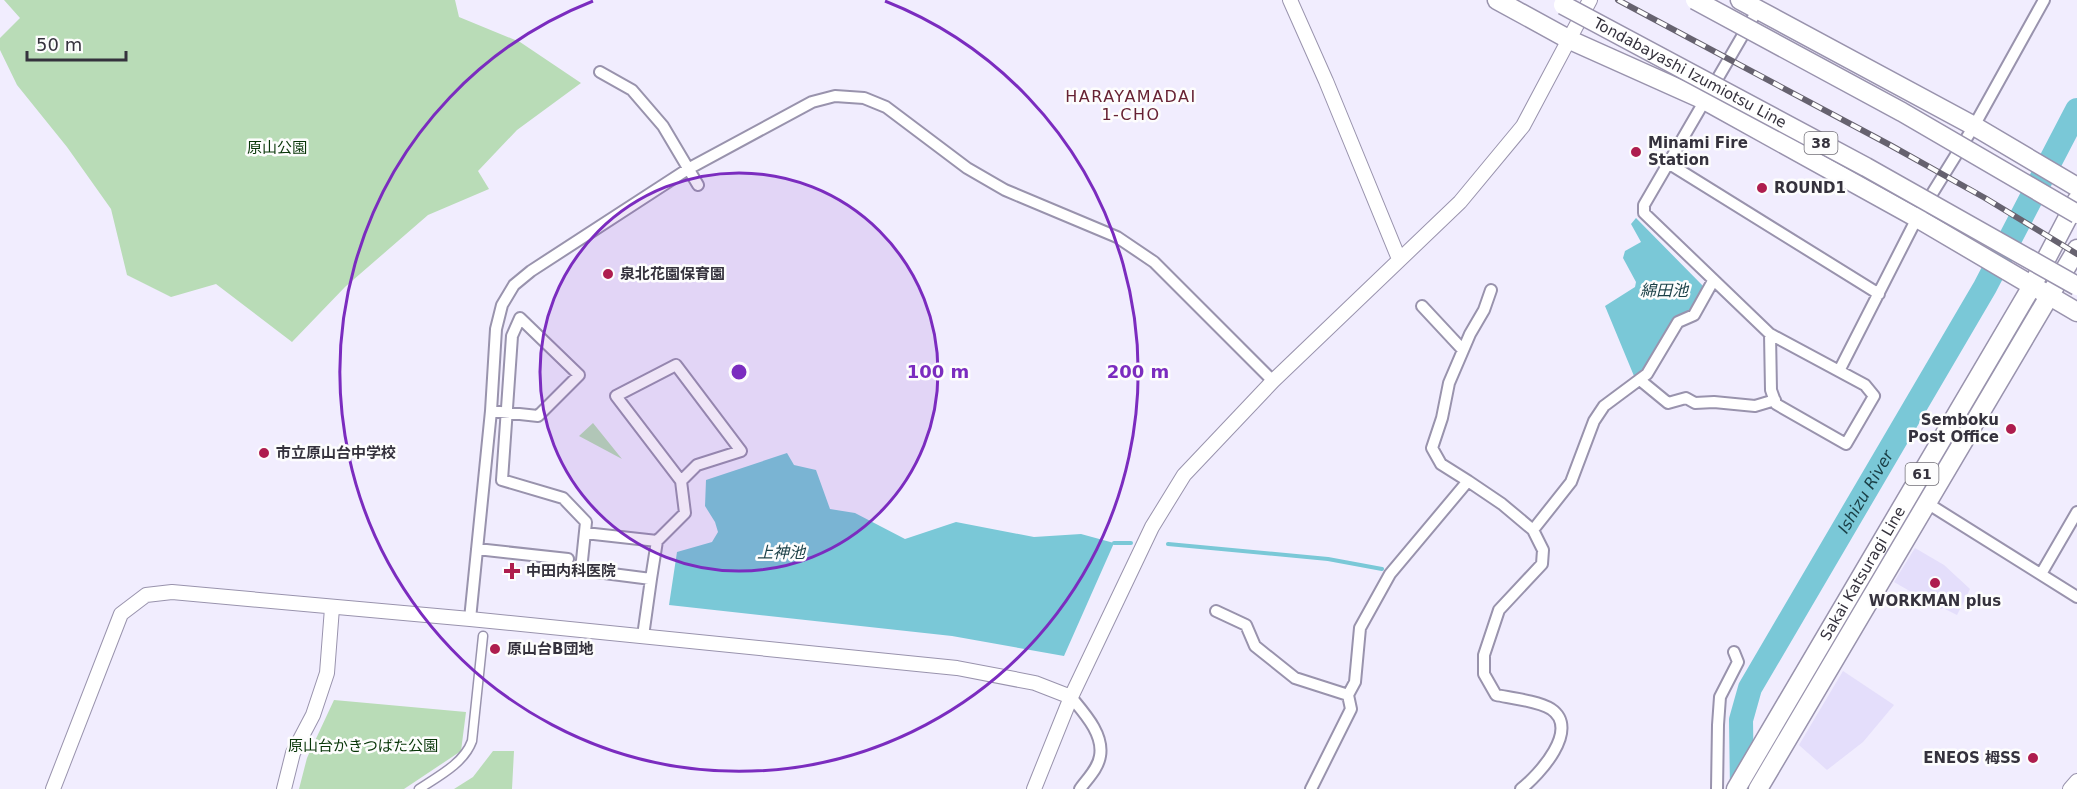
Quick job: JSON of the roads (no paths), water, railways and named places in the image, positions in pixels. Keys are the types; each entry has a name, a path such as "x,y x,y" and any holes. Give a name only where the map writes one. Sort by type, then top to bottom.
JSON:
{"main road":[{"path":"1497,0 1570,40 1704,100 1917,218 2077,312"},
{"path":"1695,0 1902,112 2077,214"},
{"path":"1740,0 1974,126 2075,190"},
{"name":"Tondabayashi Izumiotsu Line","path":"1558,2 1856,162 2077,286"},
{"name":"Sakai Katsuragi Line","path":"1736,789 2026,282 2075,190"},
{"name":"Sakai Katsuragi Line","path":"1760,784 2077,249"}],"street":[{"path":"1290,0 1399,259"},
{"path":"1034,789 1071,697 1152,526 1185,475 1273,381 1460,202 1523,126 1590,0"},
{"path":"1839,371 1917,218 1974,126 2044,0"},
{"path":"1758,9 1644,205 1644,213 1770,334 1865,385 1874,396 1846,444 1776,404 1771,390 1770,334"},
{"path":"600,72 632,90 663,126 698,185"},
{"path":"470,619 491,411 496,329 502,305 514,285 531,271 688,170 812,102 835,96 864,98 886,107 967,168 1005,190 1118,237 1154,262 1273,381"},
{"path":"1668,164 1879,294"},
{"path":"1533,530 1570,482 1594,421 1604,406 1647,374 1678,322 1694,315 1713,281"},
{"path":"1491,290 1484,310 1449,383 1442,418 1432,448 1441,464 1502,504 1533,530 1543,550 1542,564 1499,610 1484,655 1484,674 1496,695 1551,709 1560,719 1562,734 1557,748 1521,789"},
{"path":"1422,306 1463,350"},
{"path":"491,411 505,412 538,416 579,375 520,318 512,336 505,412 502,480 563,498 586,522 581,570 651,579"},
{"path":"643,636 657,541 685,513 681,480 616,396 676,365 741,451 697,465 681,480"},
{"path":"1640,380 1668,403 1686,398 1695,403 1714,402 1755,406 1775,400"},
{"path":"1311,789 1351,709 1348,695 1355,682 1360,628 1390,574 1468,481"},
{"path":"1927,503 2077,597"},
{"path":"2041,574 2077,512"},
{"path":"585,533 657,541"},
{"path":"477,549 568,559"},
{"path":"53,789 121,614 146,596 172,592 470,619 957,668 1035,683 1071,697 1098,735 1101,755 1095,769 1080,789"},
{"path":"284,789 293,753 313,715 327,673 332,608"},
{"path":"1216,611 1246,625 1255,646 1295,678 1348,695"},
{"path":"419,789 468,752 472,741 483,636"},
{"path":"1717,789 1720,697 1738,662 1734,652"},
{"path":"2070,789 2077,781"}],"water":[{"name":"綿田池","path":"1636,218 1705,288 1642,373 1634,376 1605,306 1635,287 1636,282 1623,258 1625,251 1641,242 1631,224"},
{"name":"上神池","path":"787,453 794,465 816,470 830,509 855,513 905,539 956,522 1034,537 1081,534 1114,543 1064,656 952,636 669,605 677,552 712,542 718,532 705,506 706,480"}],"waterway":[{"name":"Ishizu River","path":"1742,789 1741,720 1750,688 1985,287 2077,110"},
{"path":"1114,543 1131,543"},
{"path":"1168,544 1328,559 1382,569"}],"railway":[{"path":"1618,0 1890,145 1985,198 2077,254"}],"place":[{"name":"Minami Fire Station","path":"1636,152"},
{"name":"ROUND1","path":"1762,188"},
{"name":"泉北花園保育園","path":"608,274"},
{"name":"Semboku Post Office","path":"2011,429"},
{"name":"市立原山台中学校","path":"264,453"},
{"name":"中田内科医院","path":"512,571"},
{"name":"WORKMAN plus","path":"1935,583"},
{"name":"原山台B団地","path":"495,649"},
{"name":"ENEOS 栂SS","path":"2033,758"}],"district":[{"name":"HARAYAMADAI 1-CHO","path":"1131,105"}],"park label":[{"name":"原山公園","path":"277,148"},
{"name":"原山台かきつばた公園","path":"363,746"}]}
